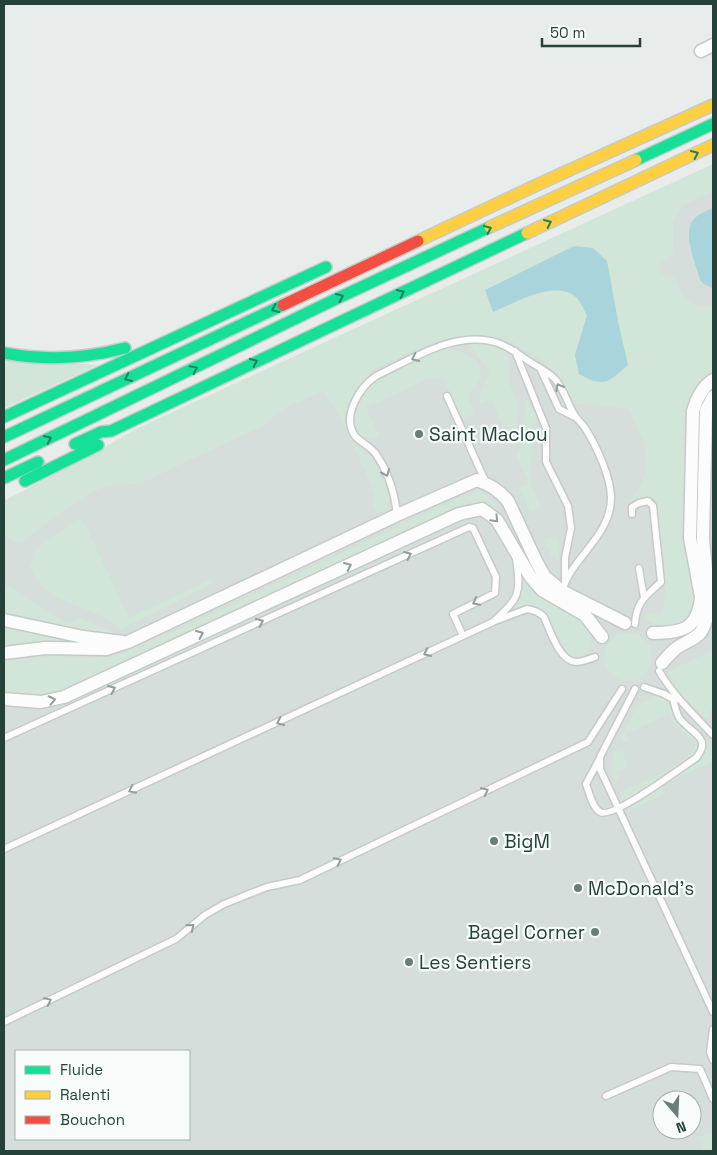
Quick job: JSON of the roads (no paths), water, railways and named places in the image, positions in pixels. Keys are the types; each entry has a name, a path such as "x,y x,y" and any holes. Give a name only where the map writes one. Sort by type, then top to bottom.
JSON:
{"highway":[{"path":"4,437 541,183 713,106"},
{"path":"4,460 90,420 338,298 713,124"},
{"path":"4,478 101,432 110,431 713,145"},
{"path":"455,211 500,190 541,183"},
{"path":"4,417 333,264"},
{"path":"4,353 45,359 70,359 104,354 152,338 175,336"},
{"path":"12,487 105,442 110,431"}],"street":[{"path":"701,51 713,45"},
{"path":"653,633 676,632 685,629 697,616 700,606 701,598 690,538 693,411 698,396 713,380"},
{"path":"661,667 672,652 702,631 707,625 713,609 713,592 703,535 706,411 713,396"},
{"path":"4,653 45,648 106,649 128,642 398,515 477,480 501,493 508,501 545,577 630,623"},
{"path":"4,699 41,702 64,697 459,514 482,509 497,520 530,576 542,590 585,615 602,638"},
{"path":"4,620 83,637 128,642"}],"lane":[{"path":"398,515 395,494 383,467 375,453 368,445 359,440 353,432 352,410 358,396 368,382 376,376 441,346 462,340 476,339 496,342 515,350 556,380 576,417 585,428 606,470 611,498 609,511 599,534 564,586"},
{"path":"515,350 546,428 546,462 568,506 571,528 565,558 564,586"},
{"path":"540,368 559,409 576,417"},
{"path":"447,396 487,484"},
{"path":"630,623 635,611 644,598 661,582 653,506 648,501 639,503 632,507 632,514"},
{"path":"4,738 469,527 473,528 496,577 495,593 453,614 463,636"},
{"path":"493,622 511,606 517,594 518,575 515,551"},
{"path":"639,568 644,598"},
{"path":"4,849 493,622 527,610 532,610 544,617 562,655 568,660 575,662 596,657"},
{"path":"661,667 668,686 686,708"},
{"path":"644,688 673,699 710,727 713,735"},
{"path":"4,1022 176,939 205,915 224,904 267,887 300,880 588,742 622,689"},
{"path":"635,689 586,784 596,808 601,812 606,813 633,801 696,758 702,748 700,737 679,718 673,699"},
{"path":"600,757 600,769 713,1012"},
{"path":"713,1029 710,1052 713,1060"},
{"path":"606,1096 671,1067 700,1069 713,1099"}],"water":[{"path":"713,208 712,288 700,280 689,241 689,233 693,220"},
{"path":"574,246 593,248 607,261 628,365 615,376 605,381 595,381 579,374 575,355 587,315 577,298 568,292 558,290 547,291 524,298 493,312 485,290"}],"place":[{"name":"Saint Maclou","path":"419,434"},
{"name":"BigM","path":"494,841"},
{"name":"McDonald's","path":"578,888"},
{"name":"Bagel Corner","path":"595,932"},
{"name":"Les Sentiers","path":"409,962"}]}
